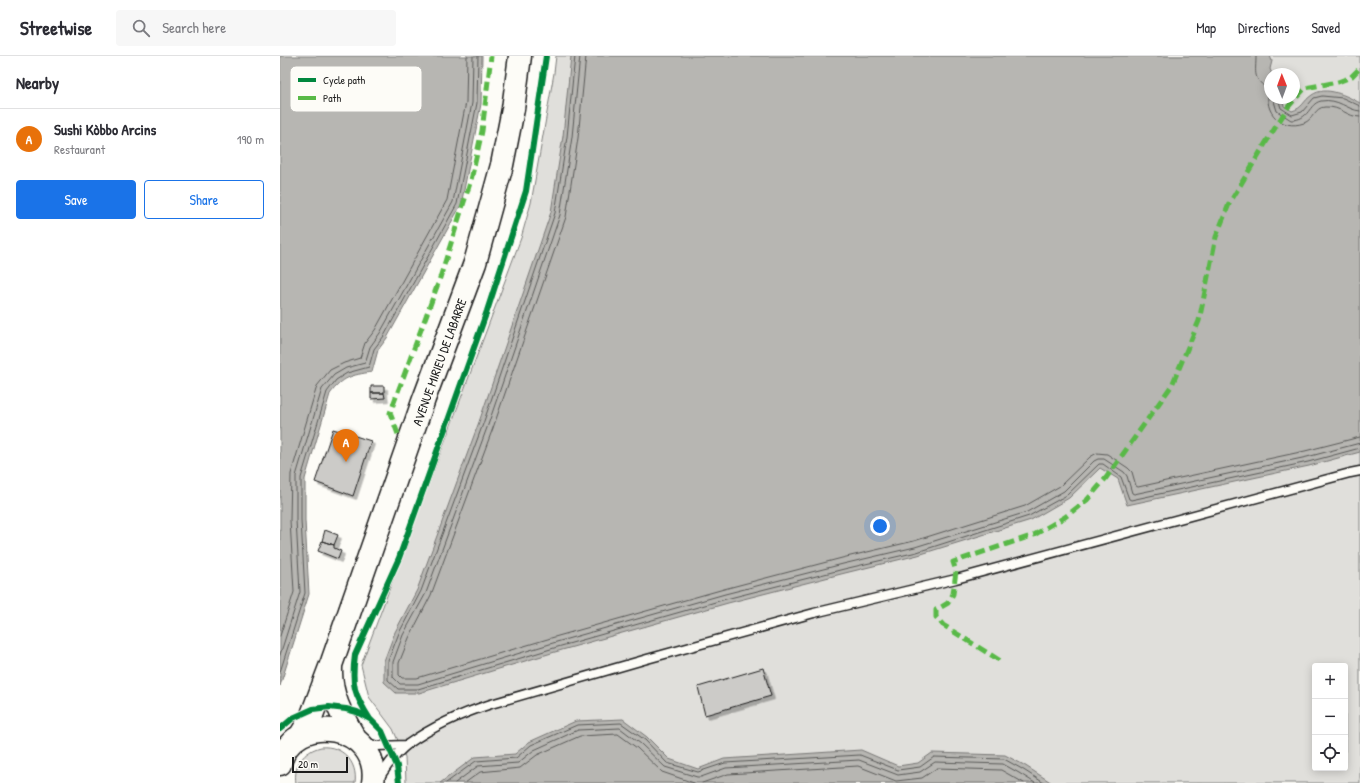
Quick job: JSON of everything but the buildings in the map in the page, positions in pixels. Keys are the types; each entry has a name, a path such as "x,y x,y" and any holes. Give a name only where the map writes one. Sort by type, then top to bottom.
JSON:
{"main road":[{"name":"AVENUE MIRIEU DE LABARRE","path":"280,764 291,742 310,720 332,662 424,400 476,263 502,165 513,109 520,56"},
{"name":"AVENUE MIRIEU DE LABARRE","path":"332,662 331,678 336,702 341,715 356,740"},
{"path":"291,742 311,731 323,729 346,733 356,740 370,757 373,768 373,783"}],"lane":[{"path":"376,783 394,758 407,745 445,722 468,711 569,680 806,616 956,579 1360,471"},
{"path":"356,740 377,746 407,745"}],"shaded area":[{"path":"556,56 1360,56 1360,783 406,783 405,757 393,729 369,697 361,665 521,238 531,203"},
{"path":"321,747 336,749 347,756 354,768 355,783 296,783 296,770 301,760 305,755"}],"water":[{"path":"280,56 482,56 481,104 461,205 387,338 378,350 372,372 358,374 343,380 330,394 305,479 305,520 309,594 280,686"},
{"path":"571,56 1270,56 1272,61 1270,68 1264,68 1264,104 1284,104 1284,106 1292,111 1301,106 1312,95 1324,91 1330,91 1349,97 1360,103 1360,452 1309,466 1127,505 1118,479 1100,468 1069,498 1031,520 918,555 728,603 555,652 419,693 396,693 384,682 384,661 395,632 417,590 479,422 551,212 563,136"},
{"path":"623,719 647,737 669,759 698,769 724,759 861,750 898,766 918,763 932,753 1005,755 1052,783 440,783 475,757 515,754 529,742 576,721"}],"marked path":[{"path":"398,434 390,413 439,281 471,180 482,131 491,56"},
{"path":"999,660 943,625 936,617 936,610 948,603 953,594 956,571 953,562 1034,535 1065,517 1087,500 1106,478 1172,385 1199,321 1216,237 1229,204 1265,144 1288,107 1305,88 1338,82 1351,77 1360,68"}],"cycle path":[{"path":"370,719 360,703 355,689 353,674 355,655 399,558 487,311 526,191 546,56"},
{"path":"280,729 293,718 313,709 329,707 357,712 370,719 382,731 397,766 399,783"}],"place":[{"name":"Sushi Kòbbo Arcins","path":"346,462"}]}
